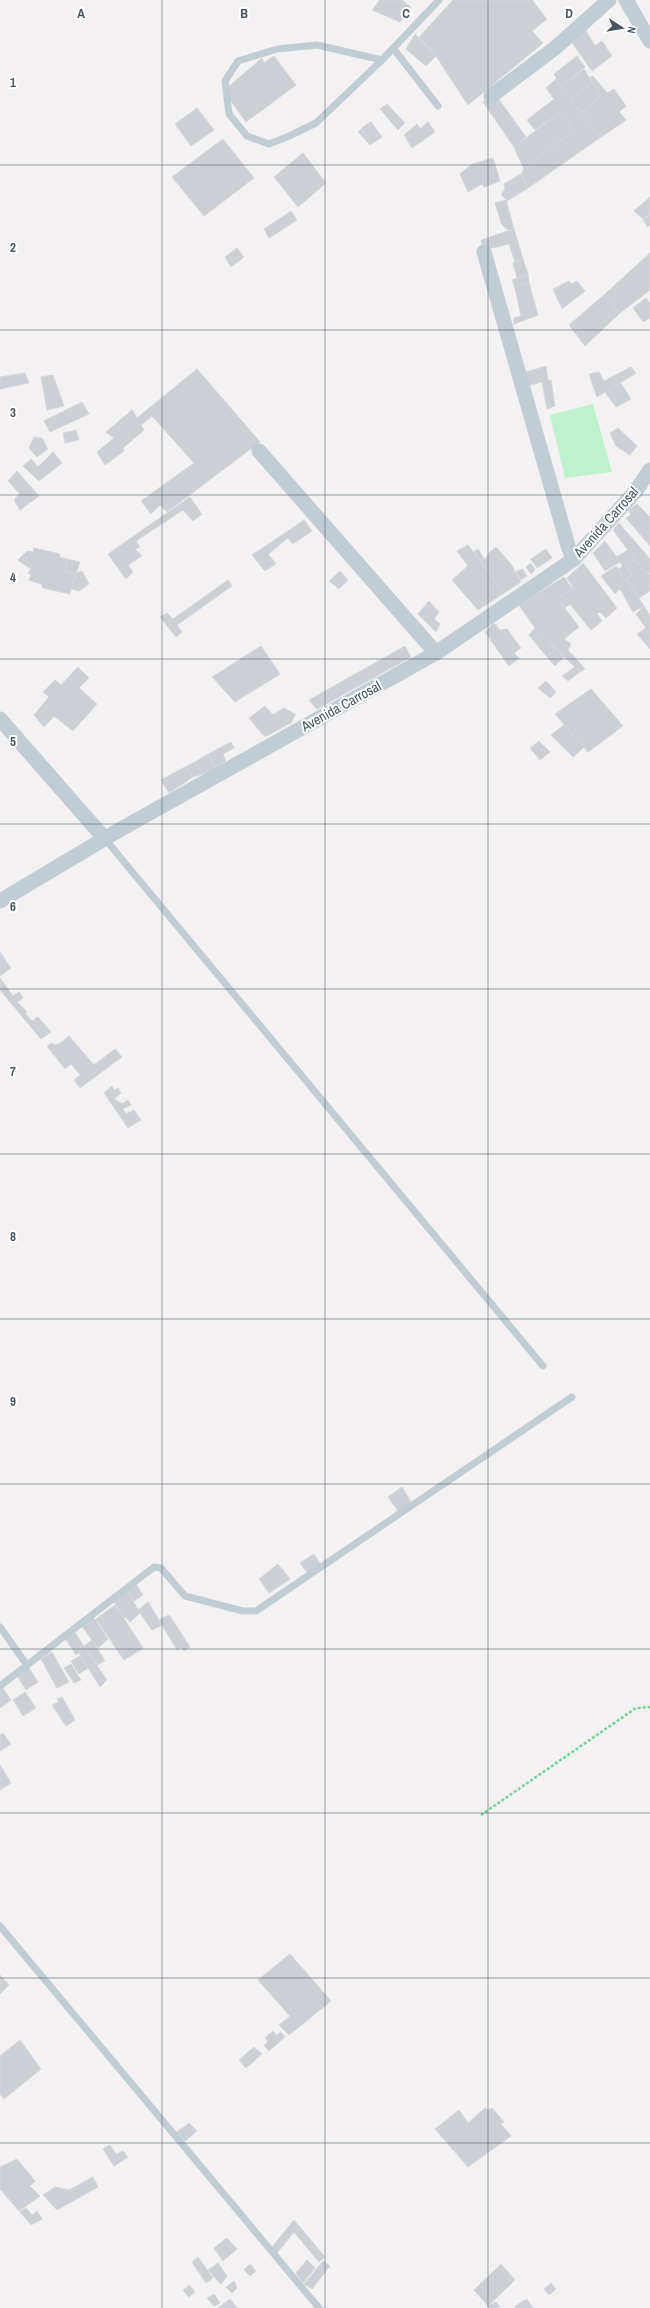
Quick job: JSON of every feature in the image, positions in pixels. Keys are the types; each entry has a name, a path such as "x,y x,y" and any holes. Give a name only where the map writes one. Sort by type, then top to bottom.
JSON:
{"street":[{"path":"491,96 554,48 609,0"},
{"path":"626,0 650,41"},
{"path":"484,252 569,549 574,559"},
{"path":"259,451 436,653"},
{"name":"Avenida Carrosal","path":"0,901 105,839 436,653 574,559 635,492 650,470"},
{"path":"0,719 105,839"}],"lane":[{"path":"382,60 317,45 277,49 238,62 225,81 229,114 247,136 269,144 316,122 382,60 439,0"},
{"path":"394,48 438,106"},
{"path":"105,839 543,1366"},
{"path":"0,1686 154,1567 161,1568 185,1596 244,1611 256,1611 572,1397"},
{"path":"0,1627 27,1665"},
{"path":"0,1926 319,2308"}],"path":[{"path":"481,1815 636,1708 650,1706"}],"green space":[{"path":"593,404 612,472 565,478 550,415"}],"building":[{"path":"380,0 402,0 411,7 400,22 372,10"},
{"path":"453,0 532,0 547,19 532,31 543,43 468,105 436,56 419,37"},
{"path":"585,29 595,46 602,41 612,56 592,71 571,41"},
{"path":"415,34 436,56 426,66 406,49"},
{"path":"274,56 296,85 246,122 228,97 227,88 262,58 264,63"},
{"path":"577,56 585,67 561,87 554,74"},
{"path":"584,69 592,82 571,101 561,87"},
{"path":"593,76 607,93 614,89 626,106 619,112 626,120 601,137 581,113 601,96 589,78"},
{"path":"556,79 601,137 528,188 521,174 524,169 574,130 559,113 535,130 527,120 554,99 546,88"},
{"path":"592,82 601,96 581,113 571,101"},
{"path":"495,94 526,137 514,147 483,102"},
{"path":"387,104 405,123 398,130 380,109"},
{"path":"197,108 214,130 191,146 175,124"},
{"path":"559,113 574,130 524,169 514,147"},
{"path":"371,122 382,137 370,145 358,132 361,129 367,136 372,131 367,124"},
{"path":"428,122 435,132 412,148 404,135 417,124 420,129"},
{"path":"367,124 372,131 367,136 361,129"},
{"path":"223,139 254,178 204,216 172,177"},
{"path":"303,153 326,183 298,207 274,177"},
{"path":"493,158 500,181 484,187 482,184 468,192 460,174 472,164"},
{"path":"521,174 528,188 507,201 501,194 505,189 504,184"},
{"path":"650,197 650,213 643,219 634,211"},
{"path":"506,200 514,229 508,230 502,225 495,203"},
{"path":"291,211 297,220 269,238 264,229"},
{"path":"650,214 650,225 648,227 643,220"},
{"path":"514,229 523,259 515,262 509,244 483,250 481,240"},
{"path":"237,248 244,257 231,267 225,257"},
{"path":"650,253 650,290 620,313 604,295"},
{"path":"523,259 528,274 517,278 513,263"},
{"path":"528,274 529,283 515,288 512,280"},
{"path":"569,281 572,284 577,281 585,291 562,309 553,289"},
{"path":"529,283 538,315 514,324 514,318 521,316 515,288"},
{"path":"604,295 620,313 585,346 569,325"},
{"path":"646,298 650,303 650,318 643,322 633,308"},
{"path":"546,366 548,380 551,380 555,406 547,409 542,382 527,386 523,373"},
{"path":"631,367 636,373 597,397 589,374 599,372 604,381"},
{"path":"197,369 260,442 167,512 160,505 151,514 141,501 194,463 152,416 141,425 144,430 123,448 124,451 105,465 97,452 114,438 106,432 132,410 137,418"},
{"path":"25,373 29,383 0,389 0,377"},
{"path":"53,375 64,406 47,410 41,377"},
{"path":"620,382 631,399 616,407 605,392"},
{"path":"82,402 89,414 50,432 44,421"},
{"path":"618,428 637,446 630,455 616,446 610,433"},
{"path":"76,430 79,440 65,443 63,433"},
{"path":"34,437 42,438 48,449 37,457 29,448"},
{"path":"53,452 62,463 39,481 23,466 31,459 38,467"},
{"path":"17,471 39,496 20,510 14,500 20,494 8,481"},
{"path":"190,497 202,514 193,521 183,510 136,541 140,547 135,549 142,556 128,565 133,572 126,579 108,554"},
{"path":"637,504 650,517 650,546 626,518 631,515 629,510"},
{"path":"304,520 312,531 293,544 288,538 268,554 276,564 265,571 252,555"},
{"path":"619,523 650,559 650,573 645,573 613,530"},
{"path":"605,541 620,562 605,571 593,553"},
{"path":"468,545 504,593 478,610 452,580 468,566 457,551"},
{"path":"496,547 511,564 521,582 504,593 474,552 478,549 485,560 489,553"},
{"path":"34,548 60,554 59,557 67,559 65,572 75,574 70,594 43,588 41,584 29,580 31,575 28,573 31,569 18,560 27,551 33,552"},
{"path":"546,549 552,558 537,568 531,559"},
{"path":"628,550 635,559 626,567 633,575 625,581 618,569 623,566 616,557"},
{"path":"67,559 80,562 76,573 82,571 89,584 79,591 72,589 75,574 65,572"},
{"path":"635,559 645,573 650,574 650,591 639,598 627,580 633,575 626,567"},
{"path":"531,563 535,570 531,574 526,567"},
{"path":"583,563 617,608 606,618 600,612 597,614 602,621 591,630 570,604 565,608 558,599 573,587 567,578"},
{"path":"616,566 625,581 627,580 644,606 633,612 620,589 615,594 601,576"},
{"path":"522,569 527,576 521,580 516,572"},
{"path":"340,571 348,580 339,589 329,581"},
{"path":"564,577 572,588 558,599 579,627 564,639 571,644 568,650 585,669 580,672 535,628 519,605"},
{"path":"228,580 232,586 177,625 182,632 176,637 160,617 167,613 173,619"},
{"path":"429,601 439,612 434,619 440,624 436,632 418,614"},
{"path":"644,606 650,615 650,649 637,634 646,628 636,614"},
{"path":"494,623 500,630 507,629 521,648 514,653 519,658 509,666 485,632"},
{"path":"535,628 555,648 547,657 529,635"},
{"path":"261,646 280,674 235,702 212,677"},
{"path":"405,646 411,657 317,709 309,700"},
{"path":"555,648 564,657 555,666 547,657"},
{"path":"78,667 89,678 79,688 97,704 73,731 54,716 44,727 34,715 49,697 43,692 55,680 61,685"},
{"path":"575,667 580,672 568,681 562,676"},
{"path":"546,681 556,692 550,698 538,688"},
{"path":"591,689 623,726 588,752 555,714"},
{"path":"265,706 273,715 284,708 295,714 292,722 267,736 263,735 249,718"},
{"path":"564,725 584,747 573,757 551,735"},
{"path":"539,741 550,752 540,760 530,748"},
{"path":"231,742 234,748 223,754 226,761 215,768 208,754"},
{"path":"208,754 215,768 203,774 195,762"},
{"path":"195,762 203,774 193,777 185,767"},
{"path":"185,767 193,777 169,793 161,780"},
{"path":"0,952 11,968 0,976"},
{"path":"0,978 13,996 19,992 23,998 17,1002 27,1012 25,1013 32,1021 38,1017 51,1032 41,1039 0,990"},
{"path":"69,1036 94,1065 115,1049 122,1057 80,1088 74,1080 80,1075 71,1064 65,1069 47,1046 52,1043 54,1045 59,1044"},
{"path":"112,1086 114,1090 118,1088 121,1093 114,1099 122,1104 128,1100 131,1105 123,1109 126,1114 134,1110 141,1120 128,1128 104,1093"},
{"path":"402,1487 411,1502 398,1511 388,1497"},
{"path":"314,1554 321,1565 309,1575 300,1563"},
{"path":"278,1564 290,1579 269,1593 259,1579"},
{"path":"136,1584 143,1595 134,1601 127,1590"},
{"path":"127,1590 140,1613 130,1622 126,1617 124,1619 113,1600"},
{"path":"148,1602 162,1625 152,1630 138,1610"},
{"path":"115,1605 143,1648 124,1660 96,1619"},
{"path":"169,1615 190,1647 184,1651 181,1647 177,1650 159,1620"},
{"path":"93,1616 108,1639 98,1648 81,1625"},
{"path":"74,1631 85,1648 76,1655 65,1638"},
{"path":"92,1640 105,1661 97,1665 84,1646"},
{"path":"85,1648 107,1680 100,1687 79,1653"},
{"path":"52,1652 69,1682 57,1688 41,1659"},
{"path":"80,1656 88,1668 79,1674 71,1661"},
{"path":"71,1664 81,1680 74,1683 64,1668"},
{"path":"29,1668 38,1682 26,1690 17,1675"},
{"path":"2,1687 11,1700 0,1708 0,1689"},
{"path":"25,1692 36,1708 23,1716 13,1700"},
{"path":"62,1697 75,1720 66,1726 52,1705 59,1702 57,1699"},
{"path":"3,1733 11,1744 0,1751 0,1735"},
{"path":"0,1765 11,1783 0,1790"},
{"path":"290,1954 331,2001 289,2035 279,2025 290,2016 258,1980"},
{"path":"0,1975 9,1985 0,1994"},
{"path":"273,2031 276,2035 281,2032 285,2037 269,2051 264,2046 268,2041 265,2038"},
{"path":"20,2040 41,2069 4,2099 0,2094 0,2056"},
{"path":"254,2047 262,2054 246,2068 239,2060"},
{"path":"485,2108 488,2110 492,2108 504,2122 501,2124 511,2136 468,2167 435,2129 459,2110 468,2123"},
{"path":"189,2123 197,2131 185,2141 177,2132"},
{"path":"110,2145 116,2154 123,2151 128,2157 114,2166 103,2149"},
{"path":"17,2159 35,2181 30,2186 40,2196 19,2211 0,2189 0,2167"},
{"path":"93,2177 98,2187 57,2210 43,2195 55,2187 69,2190"},
{"path":"26,2208 32,2215 37,2211 42,2219 31,2225 20,2212"},
{"path":"294,2220 325,2257 319,2262 294,2232 277,2253 272,2247"},
{"path":"227,2238 237,2249 223,2261 214,2248"},
{"path":"198,2257 213,2278 206,2283 192,2262"},
{"path":"307,2260 315,2268 303,2283 296,2273"},
{"path":"323,2261 330,2266 312,2289 304,2284"},
{"path":"218,2263 227,2276 221,2284 208,2270"},
{"path":"250,2264 256,2271 250,2276 244,2270"},
{"path":"501,2264 515,2280 488,2306 474,2290"},
{"path":"234,2281 237,2288 232,2293 226,2287"},
{"path":"551,2283 556,2289 549,2295 544,2289"},
{"path":"189,2285 195,2292 189,2297 183,2290"},
{"path":"214,2294 220,2303 214,2306 207,2298"},
{"path":"230,2299 237,2308 218,2308"},
{"path":"527,2299 533,2308 516,2308 515,2306"},
{"path":"496,2302 500,2307 489,2308 488,2306"}]}
